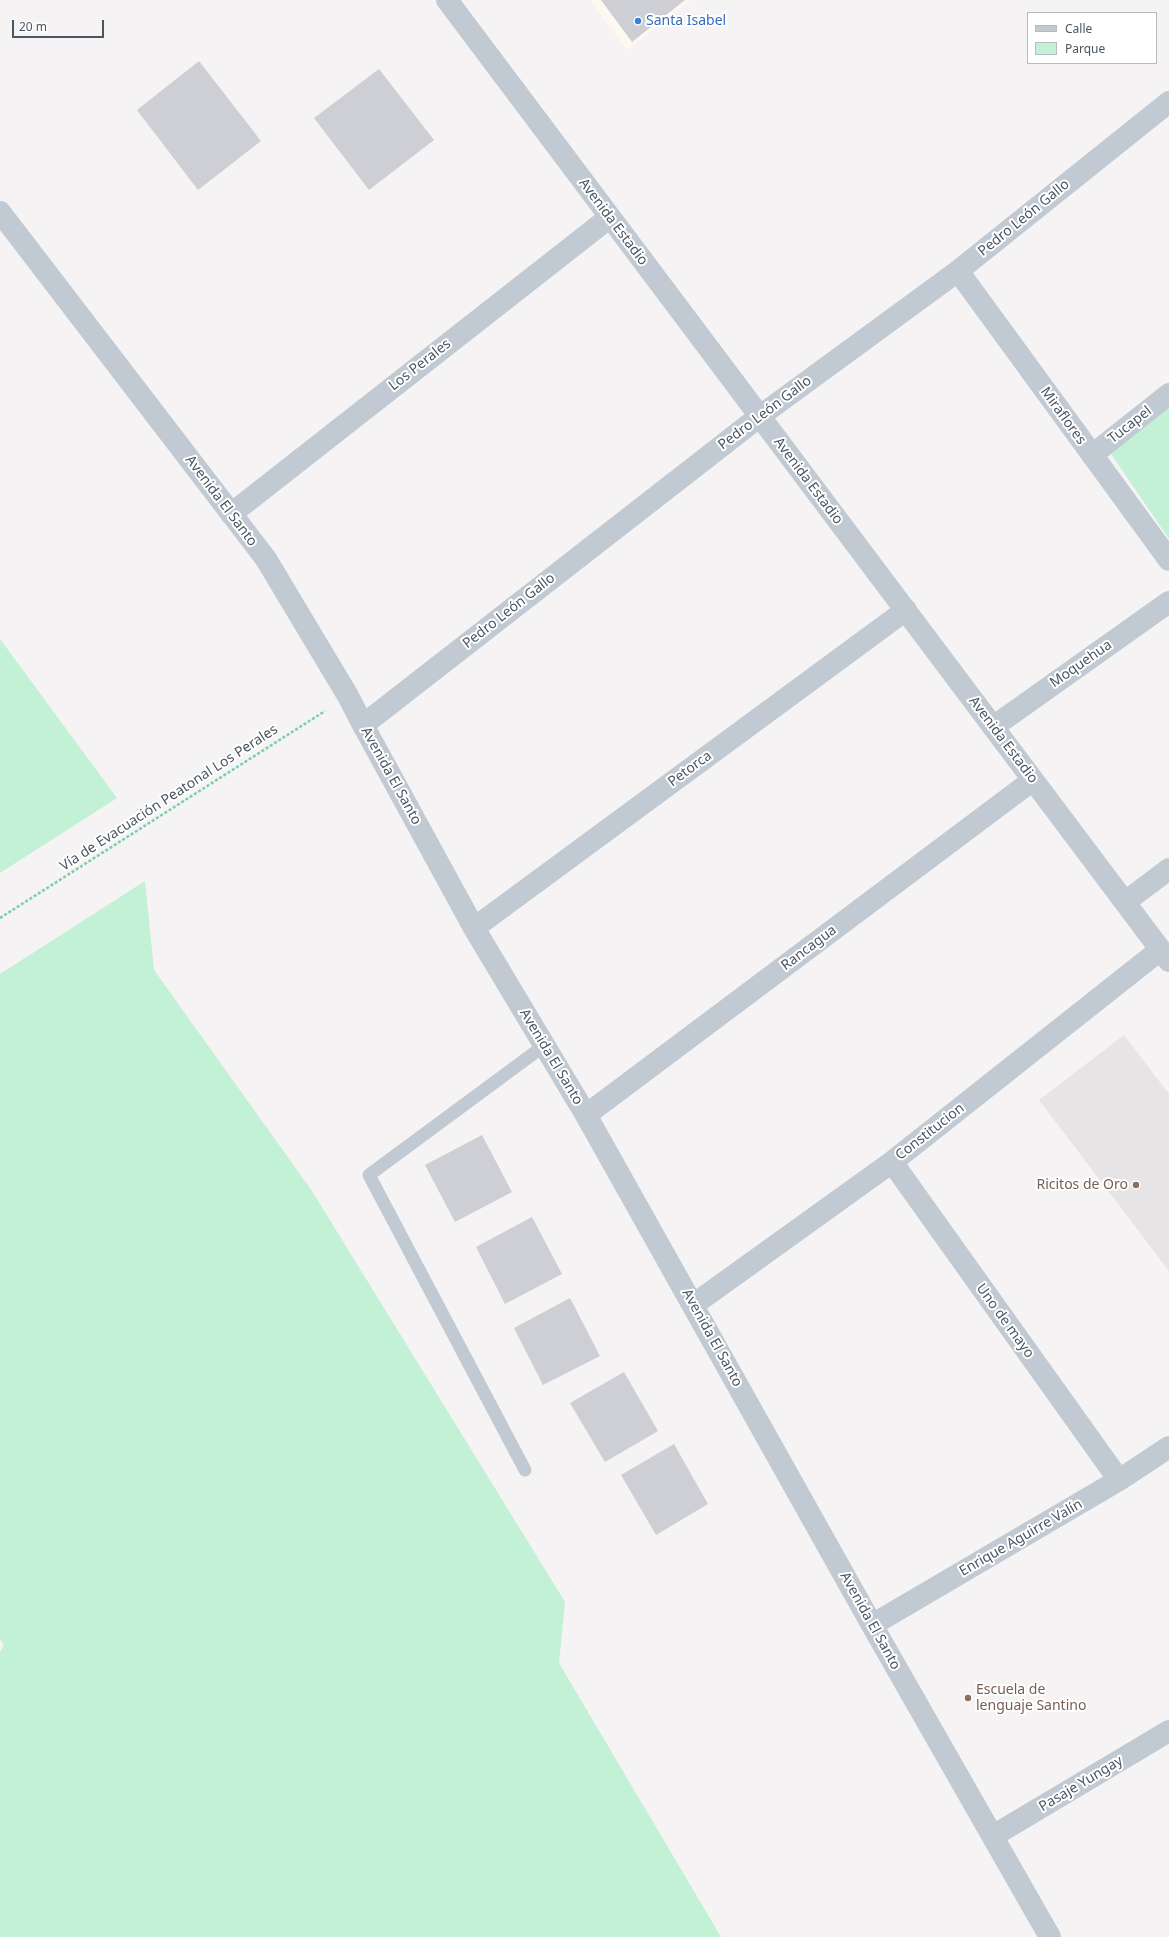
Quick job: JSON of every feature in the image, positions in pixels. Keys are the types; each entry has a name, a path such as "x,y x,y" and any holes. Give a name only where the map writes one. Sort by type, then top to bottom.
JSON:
{"street":[{"name":"Avenida Estadio","path":"447,0 1165,956"},
{"name":"Pedro León Gallo","path":"363,725 760,416 958,271 1169,102"},
{"name":"Avenida El Santo","path":"0,212 266,559 348,696 474,928 586,1115 872,1626 1050,1937"},
{"name":"Los Perales","path":"231,514 610,217"},
{"name":"Miraflores","path":"958,271 1169,560"},
{"name":"Tucapel","path":"1092,455 1169,394"},
{"name":"Moquehua","path":"993,727 1169,602"},
{"name":"Petorca","path":"474,928 906,610"},
{"name":"Rancagua","path":"586,1115 1033,780"},
{"path":"1124,902 1169,870"},
{"name":"Constitucion","path":"693,1305 892,1162 1165,956"},
{"name":"Uno de mayo","path":"892,1162 1119,1480"},
{"name":"Enrique Aguirre Valín","path":"872,1626 1119,1480 1169,1447"},
{"name":"Pasaje Yungay","path":"993,1836 1169,1731"}],"lane":[{"path":"525,1470 369,1175 545,1045"}],"path":[{"name":"Vía de Evacuación Peatonal Los Perales","path":"0,918 348,696"}],"shaded area":[{"name":"Santa Isabel","path":"590,0 691,0 627,50"},
{"name":"Ricitos de Oro","path":"1124,1035 1169,1094 1169,1271 1039,1100"}],"green space":[{"path":"1169,407 1169,539 1107,448"},
{"path":"0,639 117,798 0,873"},
{"path":"145,881 154,970 312,1191 565,1602 559,1663 721,1937 0,1937 0,1652 4,1645 0,1639 0,974"}],"building":[{"name":"Santa Isabel","path":"601,0 685,0 632,42"},
{"path":"199,61 261,141 198,190 137,110"},
{"path":"379,69 434,140 369,190 314,118"},
{"path":"482,1135 512,1192 455,1222 425,1165"},
{"path":"532,1217 562,1274 505,1304 476,1247"},
{"path":"570,1298 600,1356 543,1385 514,1328"},
{"path":"624,1372 658,1431 605,1462 570,1403"},
{"path":"674,1444 708,1504 656,1535 621,1475"}],"place":[{"name":"Santa Isabel","path":"638,21"},
{"name":"Ricitos de Oro","path":"1136,1185"},
{"name":"Escuela de lenguaje Santino","path":"968,1698"}]}
